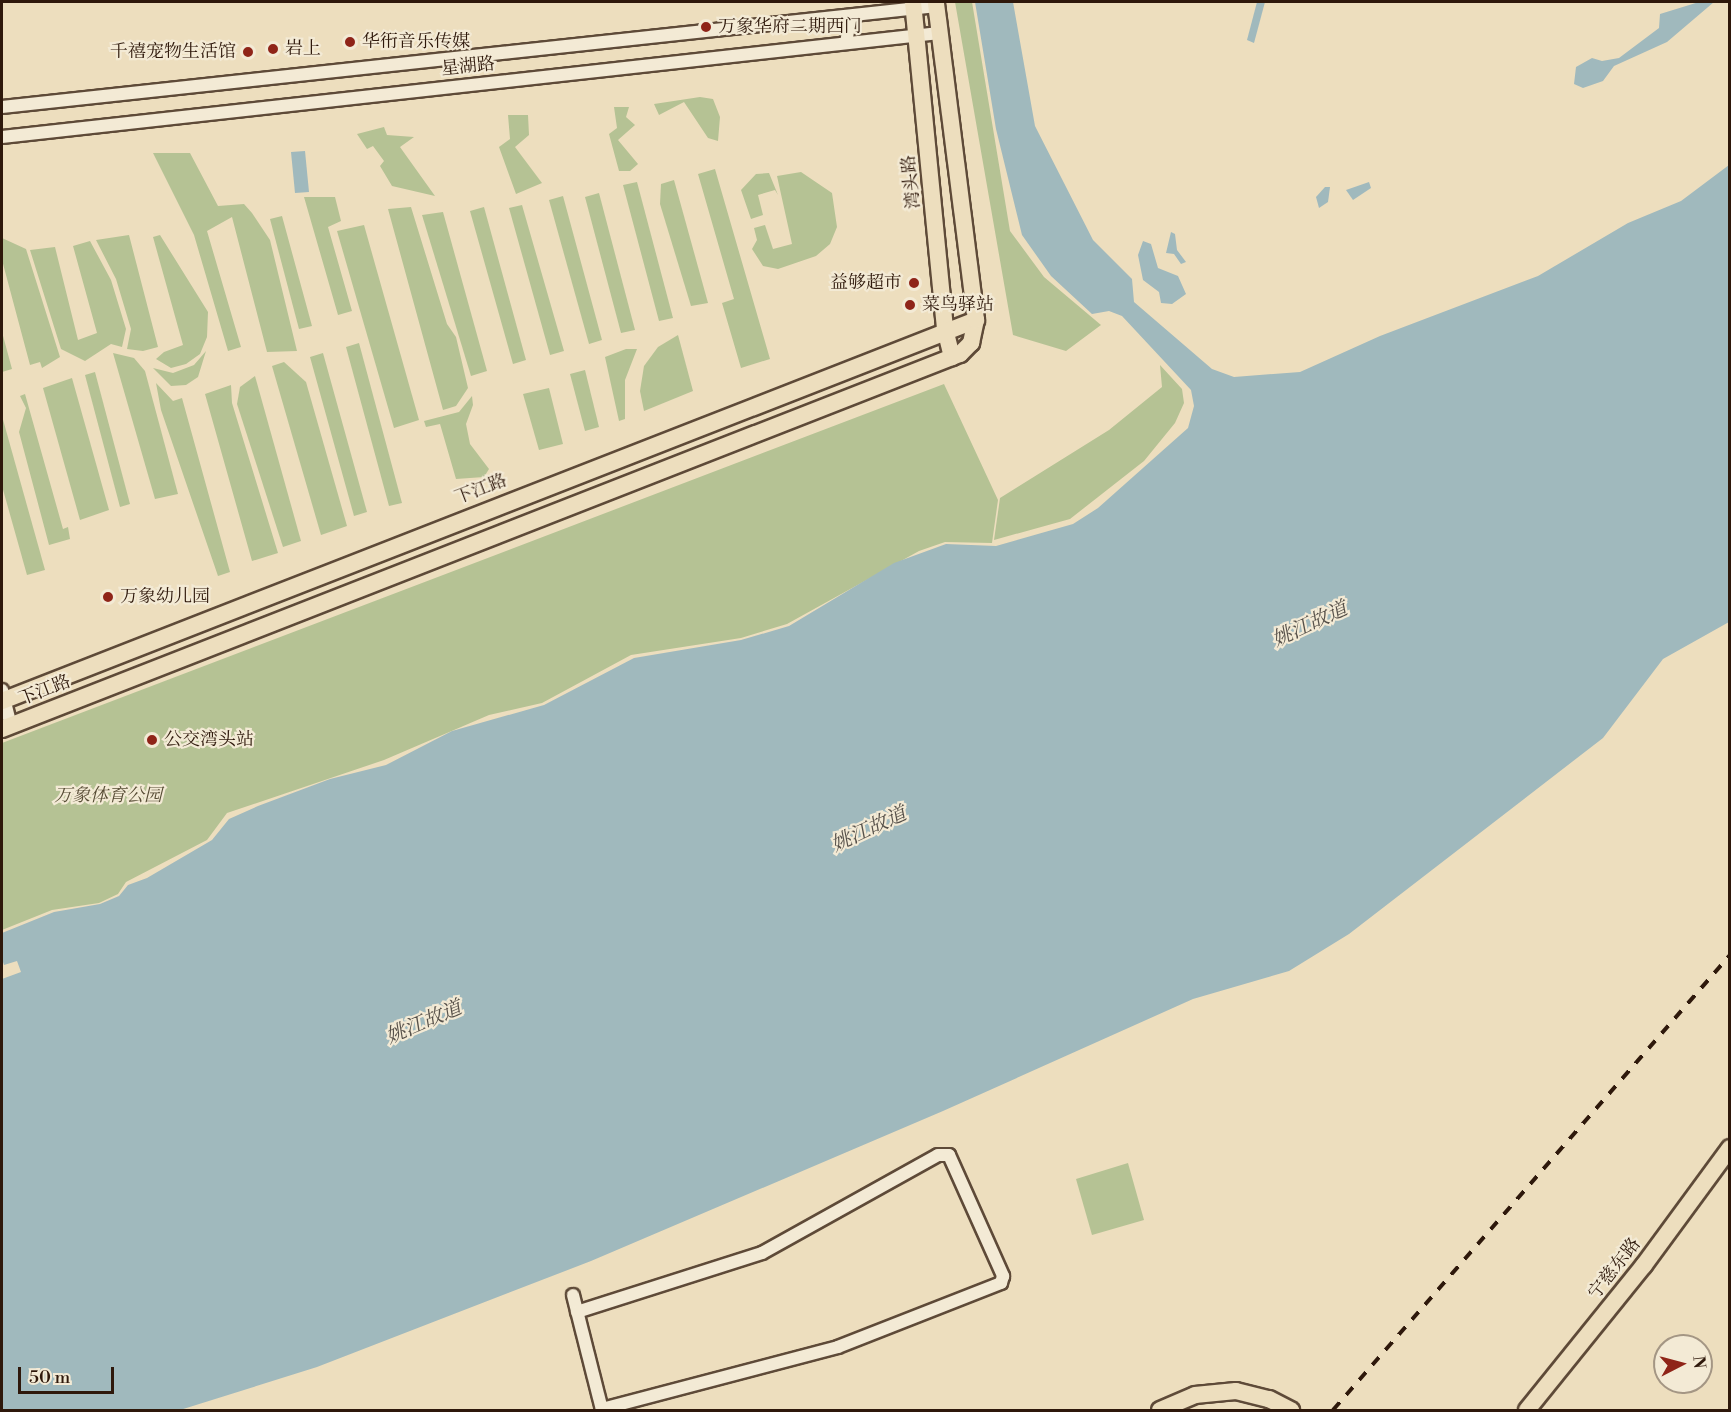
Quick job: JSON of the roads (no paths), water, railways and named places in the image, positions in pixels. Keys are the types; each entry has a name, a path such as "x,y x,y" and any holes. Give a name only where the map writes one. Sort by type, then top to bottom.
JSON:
{"main road":[{"path":"937,4 976,320"},
{"name":"湾头路","path":"914,5 945,329 952,357"},
{"name":"下江路","path":"2,697 938,336 945,329 976,320 971,343 952,357 7,727"},
{"name":"宁慈东路","path":"1527,1410 1644,1265 1730,1148"},
{"path":"1160,1410 1195,1395 1236,1391 1269,1399 1291,1410"}],"street":[{"name":"星湖路","path":"2,107 937,4"},
{"path":"846,43 851,15"},
{"name":"星湖路","path":"2,137 939,33"},
{"path":"2,697 7,727"},
{"path":"573,1295 577,1312 602,1410 837,1347 1001,1283 1003,1276 949,1155 938,1155 762,1253 577,1312"}],"water":[{"name":"姚江故道","path":"975,2 1013,2 1035,126 1093,240 1132,279 1134,302 1212,369 1234,377 1300,372 1380,336 1538,276 1628,223 1681,201 1729,165 1729,622 1663,659 1603,738 1349,934 1289,971 1193,999 943,1111 591,1261 317,1367 180,1410 2,1410 2,933 54,912 100,904 119,896 128,885 147,878 212,840 229,819 258,806 330,779 386,765 452,731 544,705 634,658 741,640 789,626 894,563 946,544 996,546 1073,524 1098,508 1188,428 1194,406 1191,390 1122,316 1109,311 1092,314 1051,276 1022,235 996,129"},
{"path":"1257,2 1265,2 1254,43 1247,40"},
{"path":"1699,2 1714,2 1667,42 1614,66 1603,81 1583,88 1574,84 1576,67 1592,58 1602,61 1619,58 1659,28 1660,14"},
{"path":"305,151 309,192 295,193 291,152"},
{"path":"1369,182 1371,188 1353,200 1346,190"},
{"path":"1325,187 1330,187 1328,202 1319,208 1316,197"},
{"path":"1171,232 1175,234 1177,250 1186,262 1181,264 1174,254 1166,253"},
{"path":"1143,241 1151,244 1158,268 1178,276 1186,294 1172,304 1161,303 1159,292 1143,280 1138,255"}],"railway":[{"path":"1333,1410 1730,955"}],"place":[{"name":"万象华府二期西门","path":"706,27"},
{"name":"华衎音乐传媒","path":"350,42"},
{"name":"岩上","path":"273,49"},
{"name":"千禧宠物生活馆","path":"248,52"},
{"name":"益够超市","path":"914,283"},
{"name":"菜鸟驿站","path":"910,305"},
{"name":"万象幼儿园","path":"108,597"},
{"name":"公交湾头站","path":"152,740"}],"park label":[{"name":"万象体育公园","path":"108,796"}]}
